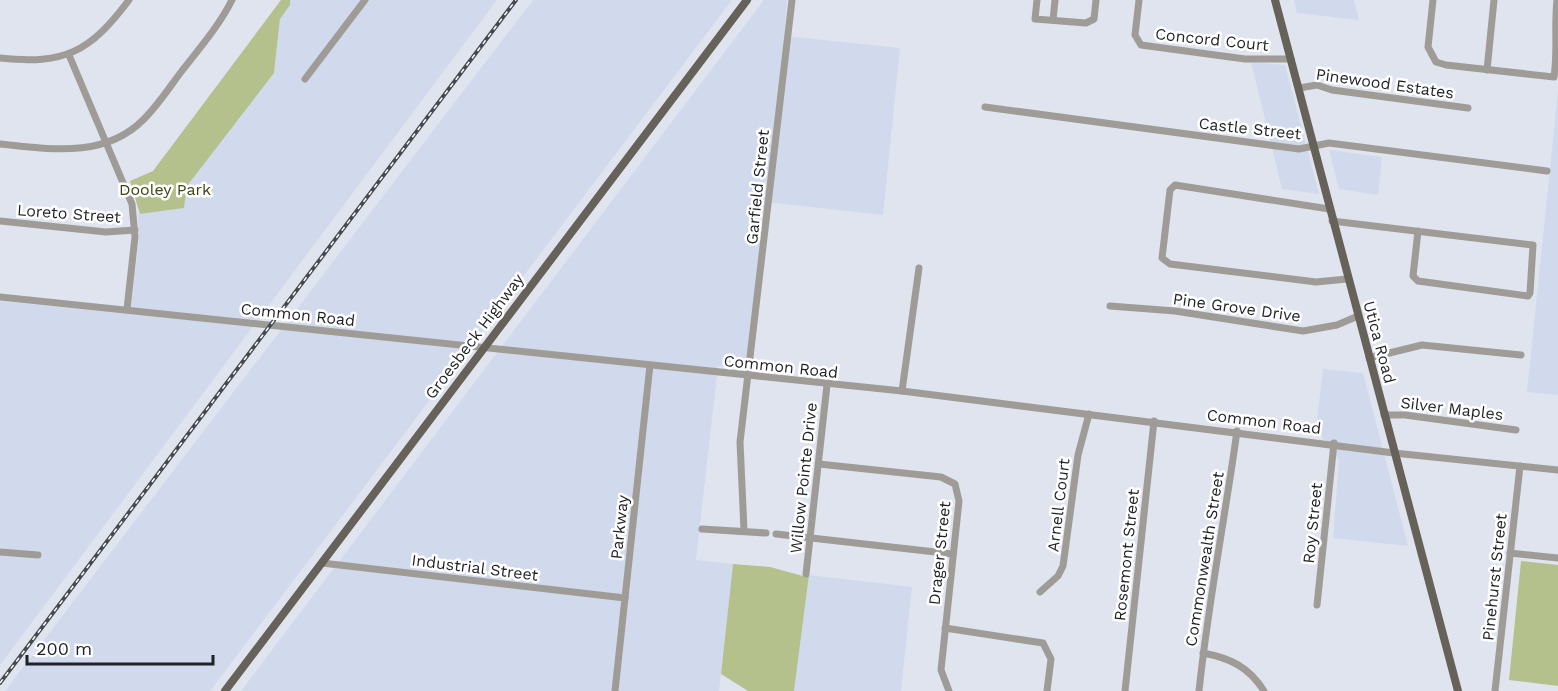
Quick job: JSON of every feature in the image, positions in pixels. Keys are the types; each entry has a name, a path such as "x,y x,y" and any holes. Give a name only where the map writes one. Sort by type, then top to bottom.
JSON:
{"main road":[{"name":"Groesbeck Highway","path":"225,691 747,0"},
{"name":"Utica Road","path":"1275,0 1347,279 1458,691"}],"street":[{"path":"0,58 37,61 69,55 97,38 129,0"},
{"path":"0,144 66,150 84,149 130,131 152,111 214,29 232,0"},
{"path":"305,79 365,0"},
{"name":"Garfield Street","path":"744,530 740,451 792,0"},
{"path":"1037,0 1035,19 1086,23 1094,19 1096,0"},
{"path":"1053,20 1055,0"},
{"name":"Concord Court","path":"1138,0 1135,35 1141,45 1245,59 1291,59"},
{"path":"1433,0 1428,47 1430,56 1440,64 1554,77 1557,50 1554,27 1557,0"},
{"path":"1487,70 1494,0"},
{"path":"69,55 129,194 135,230 127,309"},
{"name":"Pinewood Estates","path":"1299,88 1320,85 1332,90 1468,108"},
{"name":"Castle Street","path":"985,107 1299,149 1329,143 1547,171"},
{"path":"1329,209 1175,185 1170,190 1162,258 1170,264 1304,281 1347,279"},
{"name":"Loreto Street","path":"0,221 106,232 135,230"},
{"path":"1332,221 1418,231 1533,245 1530,293 1528,296 1418,281 1413,276 1418,231"},
{"path":"902,391 919,268"},
{"name":"Common Road","path":"0,297 902,391 1334,443 1394,453 1558,470"},
{"name":"Pine Grove Drive","path":"1110,306 1175,311 1303,331 1331,327 1358,316"},
{"path":"1369,358 1422,345 1521,355"},
{"name":"Parkway","path":"615,691 650,365"},
{"name":"Willow Pointe Drive","path":"806,574 828,385"},
{"name":"Arnell Court","path":"1040,592 1058,576 1063,566 1078,455 1089,414"},
{"name":"Silver Maples","path":"1384,415 1405,414 1516,430"},
{"name":"Rosemont Street","path":"1125,691 1154,421"},
{"name":"Commonwealth Street","path":"1200,691 1203,653 1237,431"},
{"name":"Roy Street","path":"1317,605 1334,443"},
{"name":"Drager Street","path":"819,464 941,477 951,481 958,494 941,670 949,691"},
{"name":"Pinehurst Street","path":"1495,691 1520,466"},
{"path":"702,529 766,533"},
{"path":"776,534 953,554"},
{"path":"0,552 38,555"},
{"path":"1510,553 1558,558"},
{"name":"Industrial Street","path":"322,563 625,598"},
{"path":"945,628 1043,643 1051,659 1047,691"},
{"path":"1203,653 1238,663 1255,678 1264,691"}],"shaded area":[{"path":"290,0 497,0 0,665 0,301 130,314 139,240 138,214 184,208 187,186 274,73 280,19 290,5"},
{"path":"533,0 732,0 210,691 5,691"},
{"path":"764,0 787,0 784,36 900,48 883,215 766,202 747,365 742,368 718,366 696,560 733,564 719,691 241,691"},
{"path":"1294,0 1354,0 1359,20 1297,13"},
{"path":"1251,62 1285,65 1319,194 1282,189"},
{"path":"1558,91 1558,395 1527,392"},
{"path":"1329,150 1382,157 1378,195 1339,189"},
{"path":"1323,369 1363,373 1408,546 1333,538 1339,460 1316,428"},
{"path":"809,575 912,587 901,691 794,691"}],"green space":[{"name":"Dooley Park","path":"281,0 290,0 290,5 280,19 274,73 187,186 184,208 140,214 130,181 153,171"},
{"path":"1521,561 1558,565 1558,686 1509,680"},
{"path":"733,564 770,567 803,576 809,575 794,691 748,691 721,674"}],"railway":[{"path":"0,683 516,0"}]}
